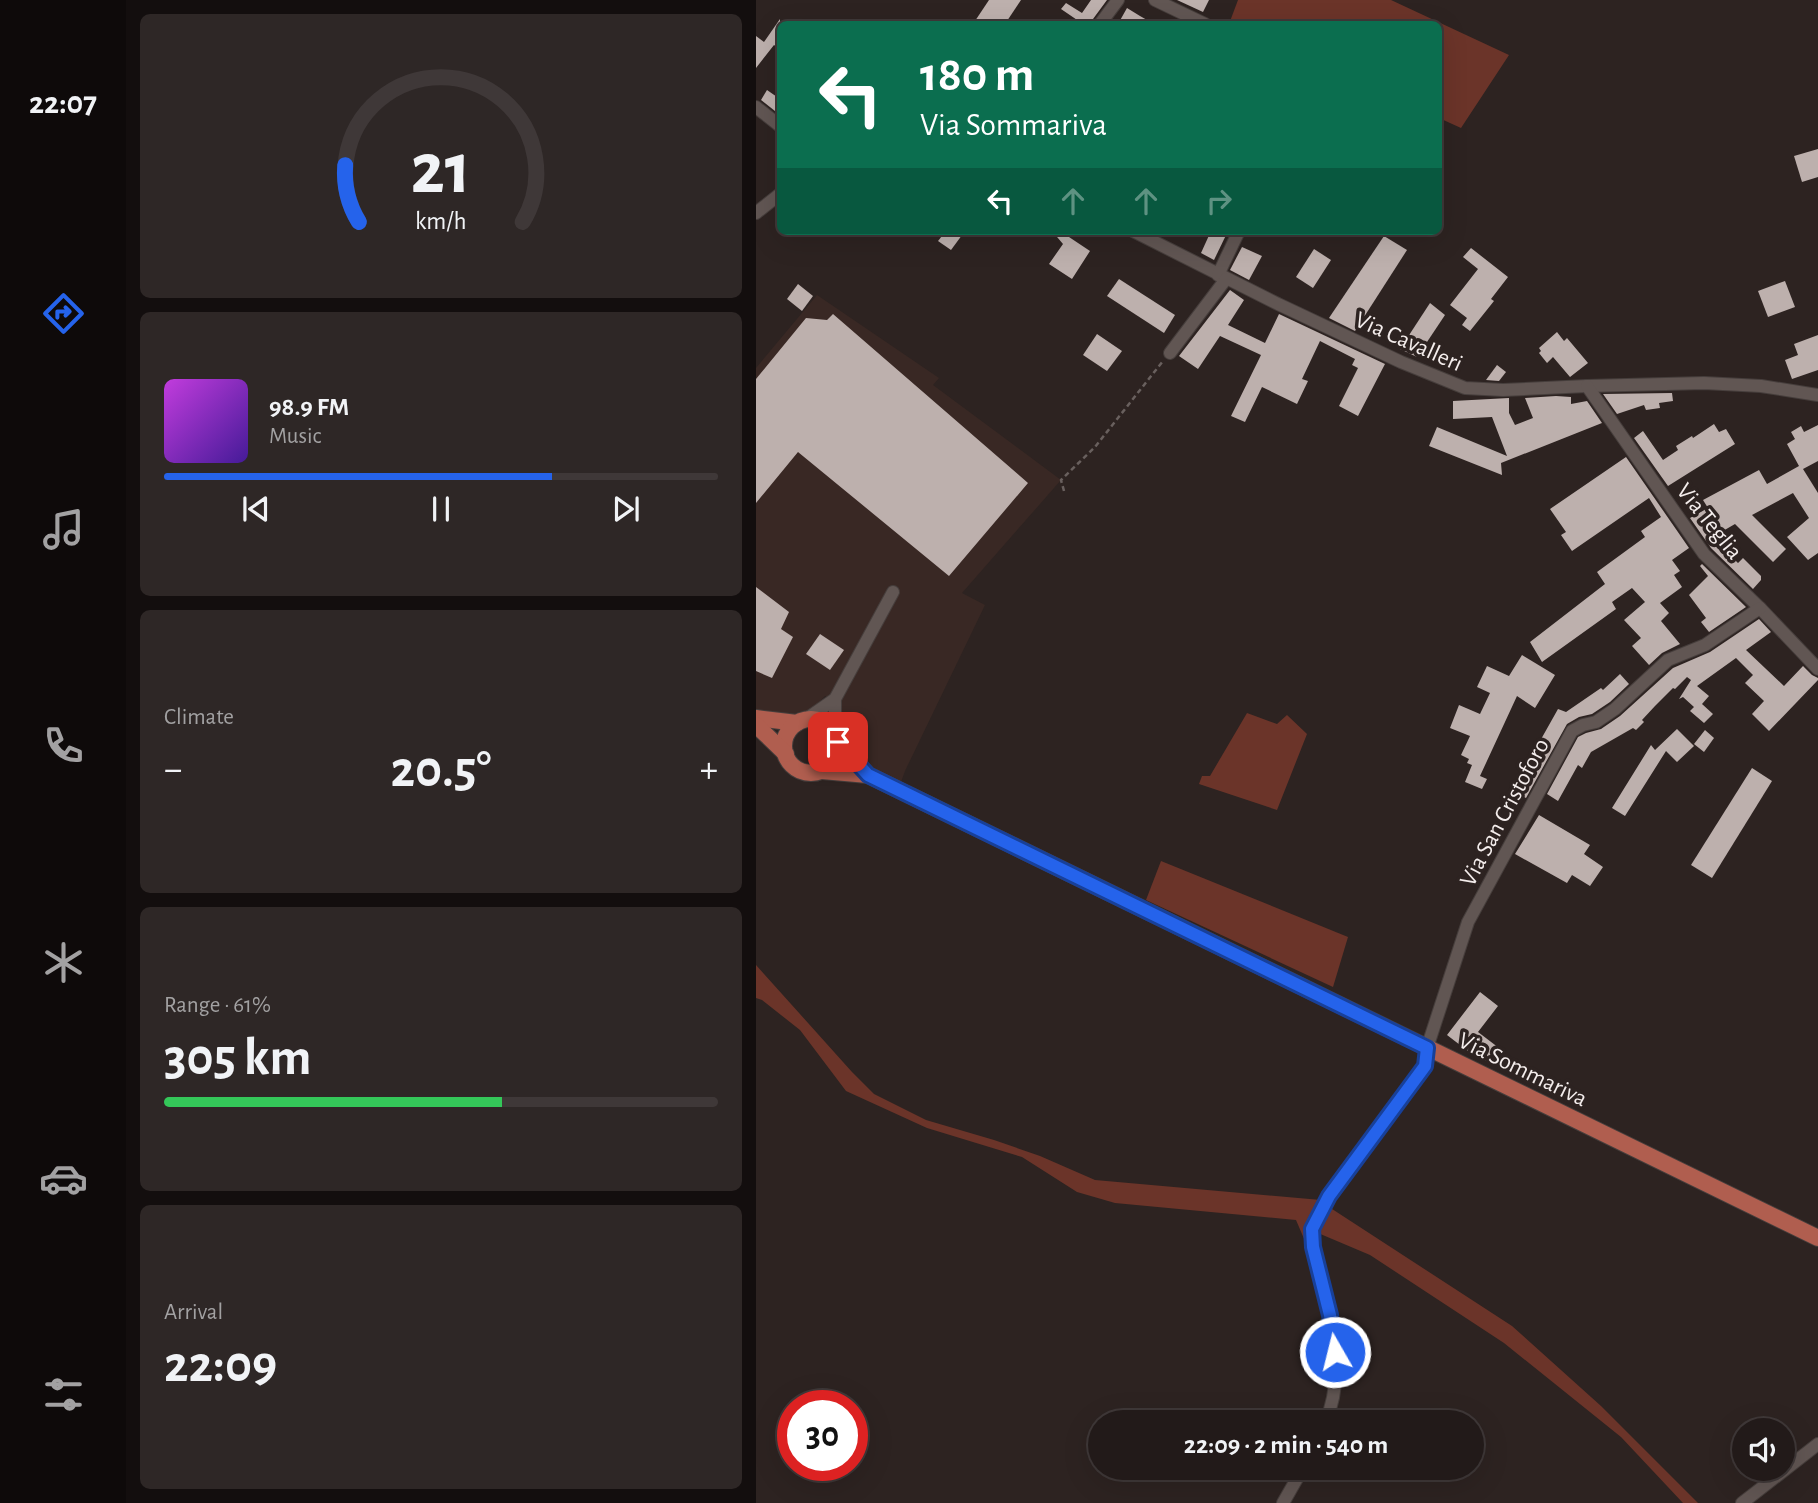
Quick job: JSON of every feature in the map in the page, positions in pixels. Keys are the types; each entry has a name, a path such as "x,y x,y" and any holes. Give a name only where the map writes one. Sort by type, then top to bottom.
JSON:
{"main road":[{"path":"756,718 801,722 814,719 830,726 838,751 835,759 822,771 804,772 790,762 786,754 786,737 790,729 801,722"},
{"path":"756,725 786,754"},
{"name":"Via Sommariva","path":"836,738 868,775"},
{"name":"Via Sommariva","path":"822,771 868,775 1818,1238"}],"street":[{"path":"1102,21 1118,0"},
{"path":"1155,0 1199,21"},
{"path":"756,107 777,124"},
{"path":"756,213 777,196"},
{"name":"Via Cavalleri","path":"1141,235 1222,277 1401,362 1465,388 1503,390 1704,383 1760,386 1818,395"},
{"path":"1170,353 1222,277 1238,235"},
{"name":"Via Teglia","path":"1587,386 1704,554 1818,669"},
{"path":"801,722 835,699 893,592"},
{"name":"Via San Cristoforo","path":"1331,1410 1335,1385 1335,1352 1330,1315 1313,1247 1312,1229 1329,1196 1425,1066 1427,1048 1468,922 1572,731 1596,722 1615,709 1668,660 1705,645 1760,608"},
{"path":"835,699 836,738"},
{"path":"1742,1503 1818,1444"},
{"path":"1283,1503 1296,1480"}],"path":[{"path":"1064,491 1061,480 1094,447 1170,353"}],"shaded area":[{"path":"1238,0 1391,0 1436,21 1230,21"},
{"path":"1442,24 1509,55 1461,128 1442,119"},
{"path":"817,295 939,378 933,385 1061,480 962,593 985,605 901,782 874,769 847,747 842,733 842,704 825,696 810,711 790,717 756,709 756,368"},
{"path":"1247,713 1277,724 1287,715 1307,734 1277,810 1199,784 1202,776 1210,776"},
{"path":"1161,861 1348,937 1333,987 1146,900"},
{"path":"756,965 874,1094 926,1120 1040,1156 1095,1180 1321,1200 1314,1262 1296,1220 1115,1203 1077,1192 1022,1157 927,1128 846,1091 800,1030 756,998"},
{"path":"1329,1207 1512,1326 1601,1406 1698,1503 1683,1503 1621,1437 1504,1343 1370,1255 1318,1233"}],"building":[{"path":"989,0 1021,0 1007,21 975,21"},
{"path":"1091,0 1107,0 1092,21 1079,21 1061,9 1066,3 1082,13"},
{"path":"1177,0 1209,0 1203,12"},
{"path":"1127,8 1149,21 1120,21"},
{"path":"777,23 777,47 774,45 756,68 756,36 764,42"},
{"path":"767,90 777,97 777,113 761,100"},
{"path":"1818,149 1818,177 1802,182 1794,156"},
{"path":"943,235 962,235 951,250 938,241"},
{"path":"1055,235 1066,235 1090,251 1072,279 1049,264 1063,244"},
{"path":"1209,235 1226,235 1214,260 1201,253"},
{"path":"1384,236 1407,250 1355,331 1329,318"},
{"path":"1242,247 1262,256 1249,280 1230,270"},
{"path":"1471,248 1508,277 1491,299 1494,301 1470,331 1462,325 1467,318 1450,305 1478,269 1463,257"},
{"path":"1314,249 1331,260 1313,288 1296,277"},
{"path":"1119,279 1175,315 1164,333 1107,296"},
{"path":"1785,281 1795,307 1768,317 1758,291"},
{"path":"798,284 813,296 802,311 787,299"},
{"path":"1230,290 1244,300 1228,325 1265,343 1279,314 1385,364 1358,416 1339,406 1358,368 1352,365 1355,359 1320,341 1302,379 1308,381 1297,404 1262,387 1245,422 1231,416 1261,355 1220,336 1198,369 1179,356"},
{"path":"1430,303 1445,315 1417,357 1400,349"},
{"path":"833,314 1028,483 949,576 798,452 756,503 756,379 806,318 827,320"},
{"path":"1557,332 1564,341 1567,338 1588,363 1570,377 1553,357 1547,363 1539,353 1539,348"},
{"path":"1097,334 1122,351 1107,371 1083,355"},
{"path":"1818,335 1818,370 1792,379 1785,360 1798,355 1794,344"},
{"path":"1497,365 1506,372 1499,381 1486,380"},
{"path":"1672,393 1673,401 1659,403 1660,408 1646,410 1644,405 1617,414 1603,394"},
{"path":"1571,397 1571,404 1587,401 1602,423 1501,463 1502,475 1429,446 1437,427 1507,456 1492,417 1453,419 1453,401 1509,398 1509,413 1515,425 1533,418 1525,398"},
{"path":"1714,424 1719,432 1726,429 1735,444 1668,486 1634,438 1643,431 1663,460 1678,450 1676,446"},
{"path":"1818,425 1818,461 1803,469 1818,493 1818,553 1808,560 1787,537 1809,518 1793,493 1752,515 1786,549 1773,562 1735,524 1716,535 1725,550 1738,563 1743,558 1761,576 1753,589 1711,548 1690,518 1708,508 1703,500 1759,470 1767,484 1799,466 1787,444 1795,439 1791,432 1801,426 1804,432"},
{"path":"1626,457 1689,548 1672,560 1680,571 1674,575 1682,587 1660,603 1669,613 1661,621 1680,644 1662,653 1649,665 1632,646 1641,638 1624,620 1645,602 1632,588 1612,602 1616,609 1542,662 1530,642 1605,584 1597,572 1645,537 1641,531 1661,517 1649,498 1572,551 1561,535 1566,532 1550,509"},
{"path":"1702,564 1746,607 1709,632 1701,622 1706,618 1689,595 1708,576 1700,566"},
{"path":"756,587 789,612 781,629 793,637 772,678 756,671"},
{"path":"1759,619 1771,632 1746,650 1784,686 1803,666 1818,678 1769,731 1752,714 1764,701 1745,683 1753,675 1736,658 1697,686 1709,696 1702,704 1713,714 1704,723 1690,711 1694,707 1683,697 1679,699 1691,680 1687,677 1655,706 1636,730 1633,728 1591,752 1582,768 1578,765 1558,801 1547,794 1578,737 1601,729 1620,716 1673,668 1710,652"},
{"path":"820,634 844,650 830,670 806,654"},
{"path":"1522,655 1555,675 1535,708 1517,696 1480,776 1487,779 1482,789 1465,782 1472,765 1467,763 1469,759 1461,755 1470,736 1450,728 1459,705 1480,714 1490,693 1477,687 1487,666 1509,676"},
{"path":"1620,674 1629,684 1592,714 1567,724 1526,798 1515,793 1526,766 1558,709 1566,712 1601,688 1603,690"},
{"path":"1677,729 1694,746 1677,762 1666,751 1625,816 1612,808 1651,745 1655,750"},
{"path":"1705,730 1714,738 1704,752 1694,744"},
{"path":"1752,768 1772,781 1712,878 1691,865"},
{"path":"1539,815 1590,845 1584,854 1603,867 1590,886 1572,875 1567,883 1515,854"},
{"path":"1480,992 1498,1006 1478,1032 1499,1048 1488,1062 1473,1055 1447,1035"}],"route":[{"path":"838,742 868,775 1427,1048 1425,1066 1329,1196 1312,1229 1313,1247 1330,1315 1335,1352"}]}
